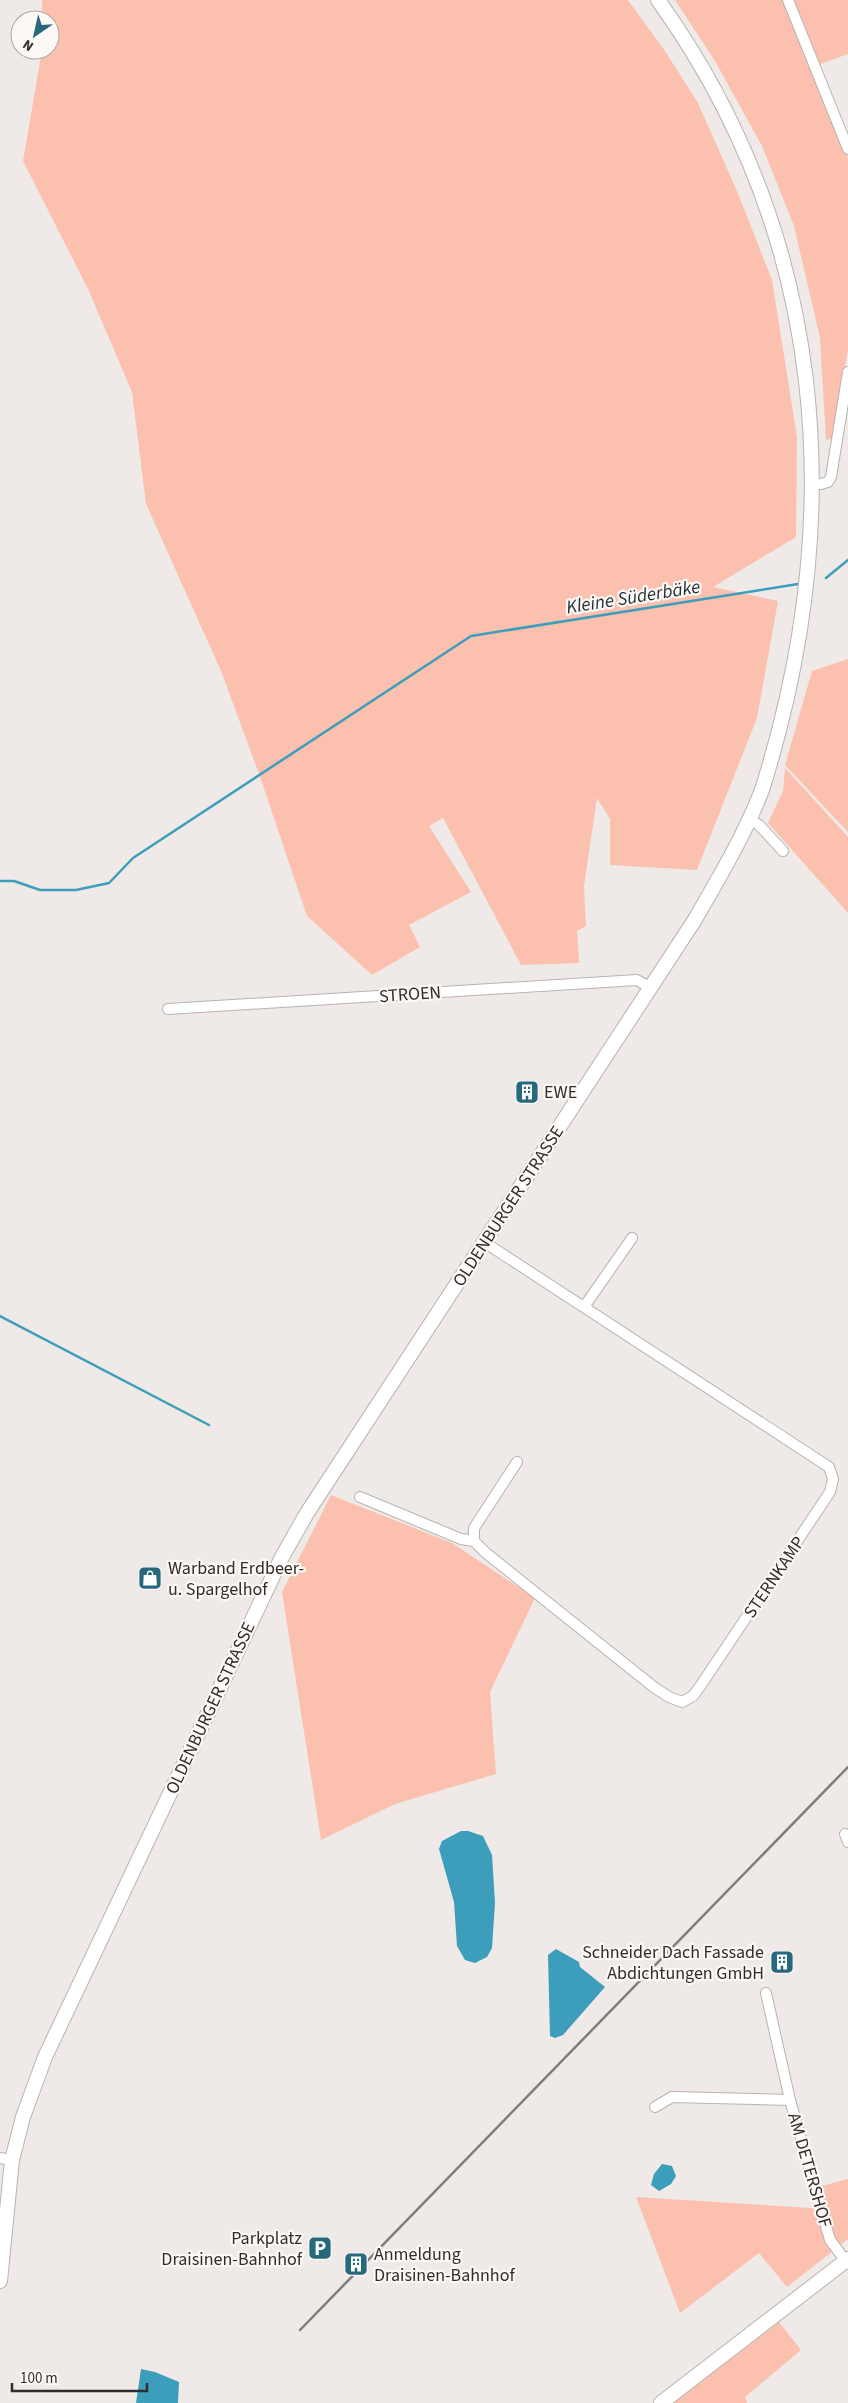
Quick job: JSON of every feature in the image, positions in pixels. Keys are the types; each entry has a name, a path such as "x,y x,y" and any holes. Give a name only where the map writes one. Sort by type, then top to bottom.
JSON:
{"main road":[{"name":"OLDENBURGER STRASSE","path":"0,2281 6,2160 45,2057 282,1557 307,1512 694,921 749,819 762,790 783,726 802,650 817,556 820,484 815,403 809,354 798,297 778,230 754,167 722,100 658,0"},
{"path":"661,2403 847,2261"}],"street":[{"path":"788,0 848,149"},
{"path":"820,484 828,482 831,477 848,372"},
{"path":"749,819 759,825 783,852"},
{"name":"STROEN","path":"168,1009 637,980 651,988"},
{"path":"584,1307 632,1238"},
{"name":"STERNKAMP","path":"360,1498 461,1539 474,1541 655,1688 669,1697 682,1702 693,1696 701,1685 830,1492 833,1479 830,1467 484,1242"},
{"path":"474,1541 474,1528 517,1462"},
{"name":"AM DETERSHOF","path":"766,1993 790,2100 830,2240 847,2261"},
{"name":"AM DETERSHOF","path":"655,2107 672,2097 790,2100"}],"shaded area":[{"path":"42,0 628,0 665,51 698,103 737,191 772,280 797,437 796,537 713,587 778,601 757,718 697,870 610,865 610,819 597,798 584,886 586,926 577,931 579,963 521,965 443,818 429,826 471,892 409,925 420,947 372,975 307,916 259,774 221,671 146,504 132,392 88,289 23,161 40,60 60,60 60,10 42,10"},
{"path":"675,0 783,0 848,158 848,349 833,438 826,440 820,338 794,226 762,146 715,61"},
{"path":"793,0 848,0 848,54 818,65"},
{"path":"848,659 848,832 785,765 812,671"},
{"path":"785,768 848,837 848,913 768,823 783,791"},
{"path":"331,1495 452,1543 535,1598 490,1692 496,1774 395,1804 321,1840 282,1592"},
{"path":"848,2179 848,2239 787,2287 759,2253 680,2313 636,2197 827,2209 822,2186"},
{"path":"779,2322 801,2350 745,2397 747,2403 673,2403"}],"water":[{"path":"461,1831 468,1831 483,1836 492,1855 495,1903 492,1948 487,1957 475,1963 465,1960 457,1946 454,1902 439,1849 442,1841"},
{"path":"556,1949 579,1962 580,1967 605,1987 563,2035 555,2038 550,2036 548,1955"},
{"path":"662,2164 672,2166 676,2176 671,2184 659,2191 651,2185 654,2174"},
{"path":"141,2369 155,2372 179,2382 178,2403 136,2403"}],"waterway":[{"name":"Kleine Süderbäke","path":"826,578 848,560"},
{"path":"0,881 14,881 40,890 76,890 109,883 133,858 471,636 798,584"},
{"path":"0,1316 209,1425"}],"railway":[{"path":"300,2330 848,1767"}],"place":[{"name":"EWE","path":"527,1092"},
{"name":"Warband Erdbeer- u. Spargelhof","path":"150,1578"},
{"name":"Schneider Dach Fassade Abdichtungen GmbH","path":"782,1962"},
{"name":"Parkplatz Draisinen-Bahnhof","path":"320,2248"},
{"name":"Anmeldung Draisinen-Bahnhof","path":"356,2264"}]}
